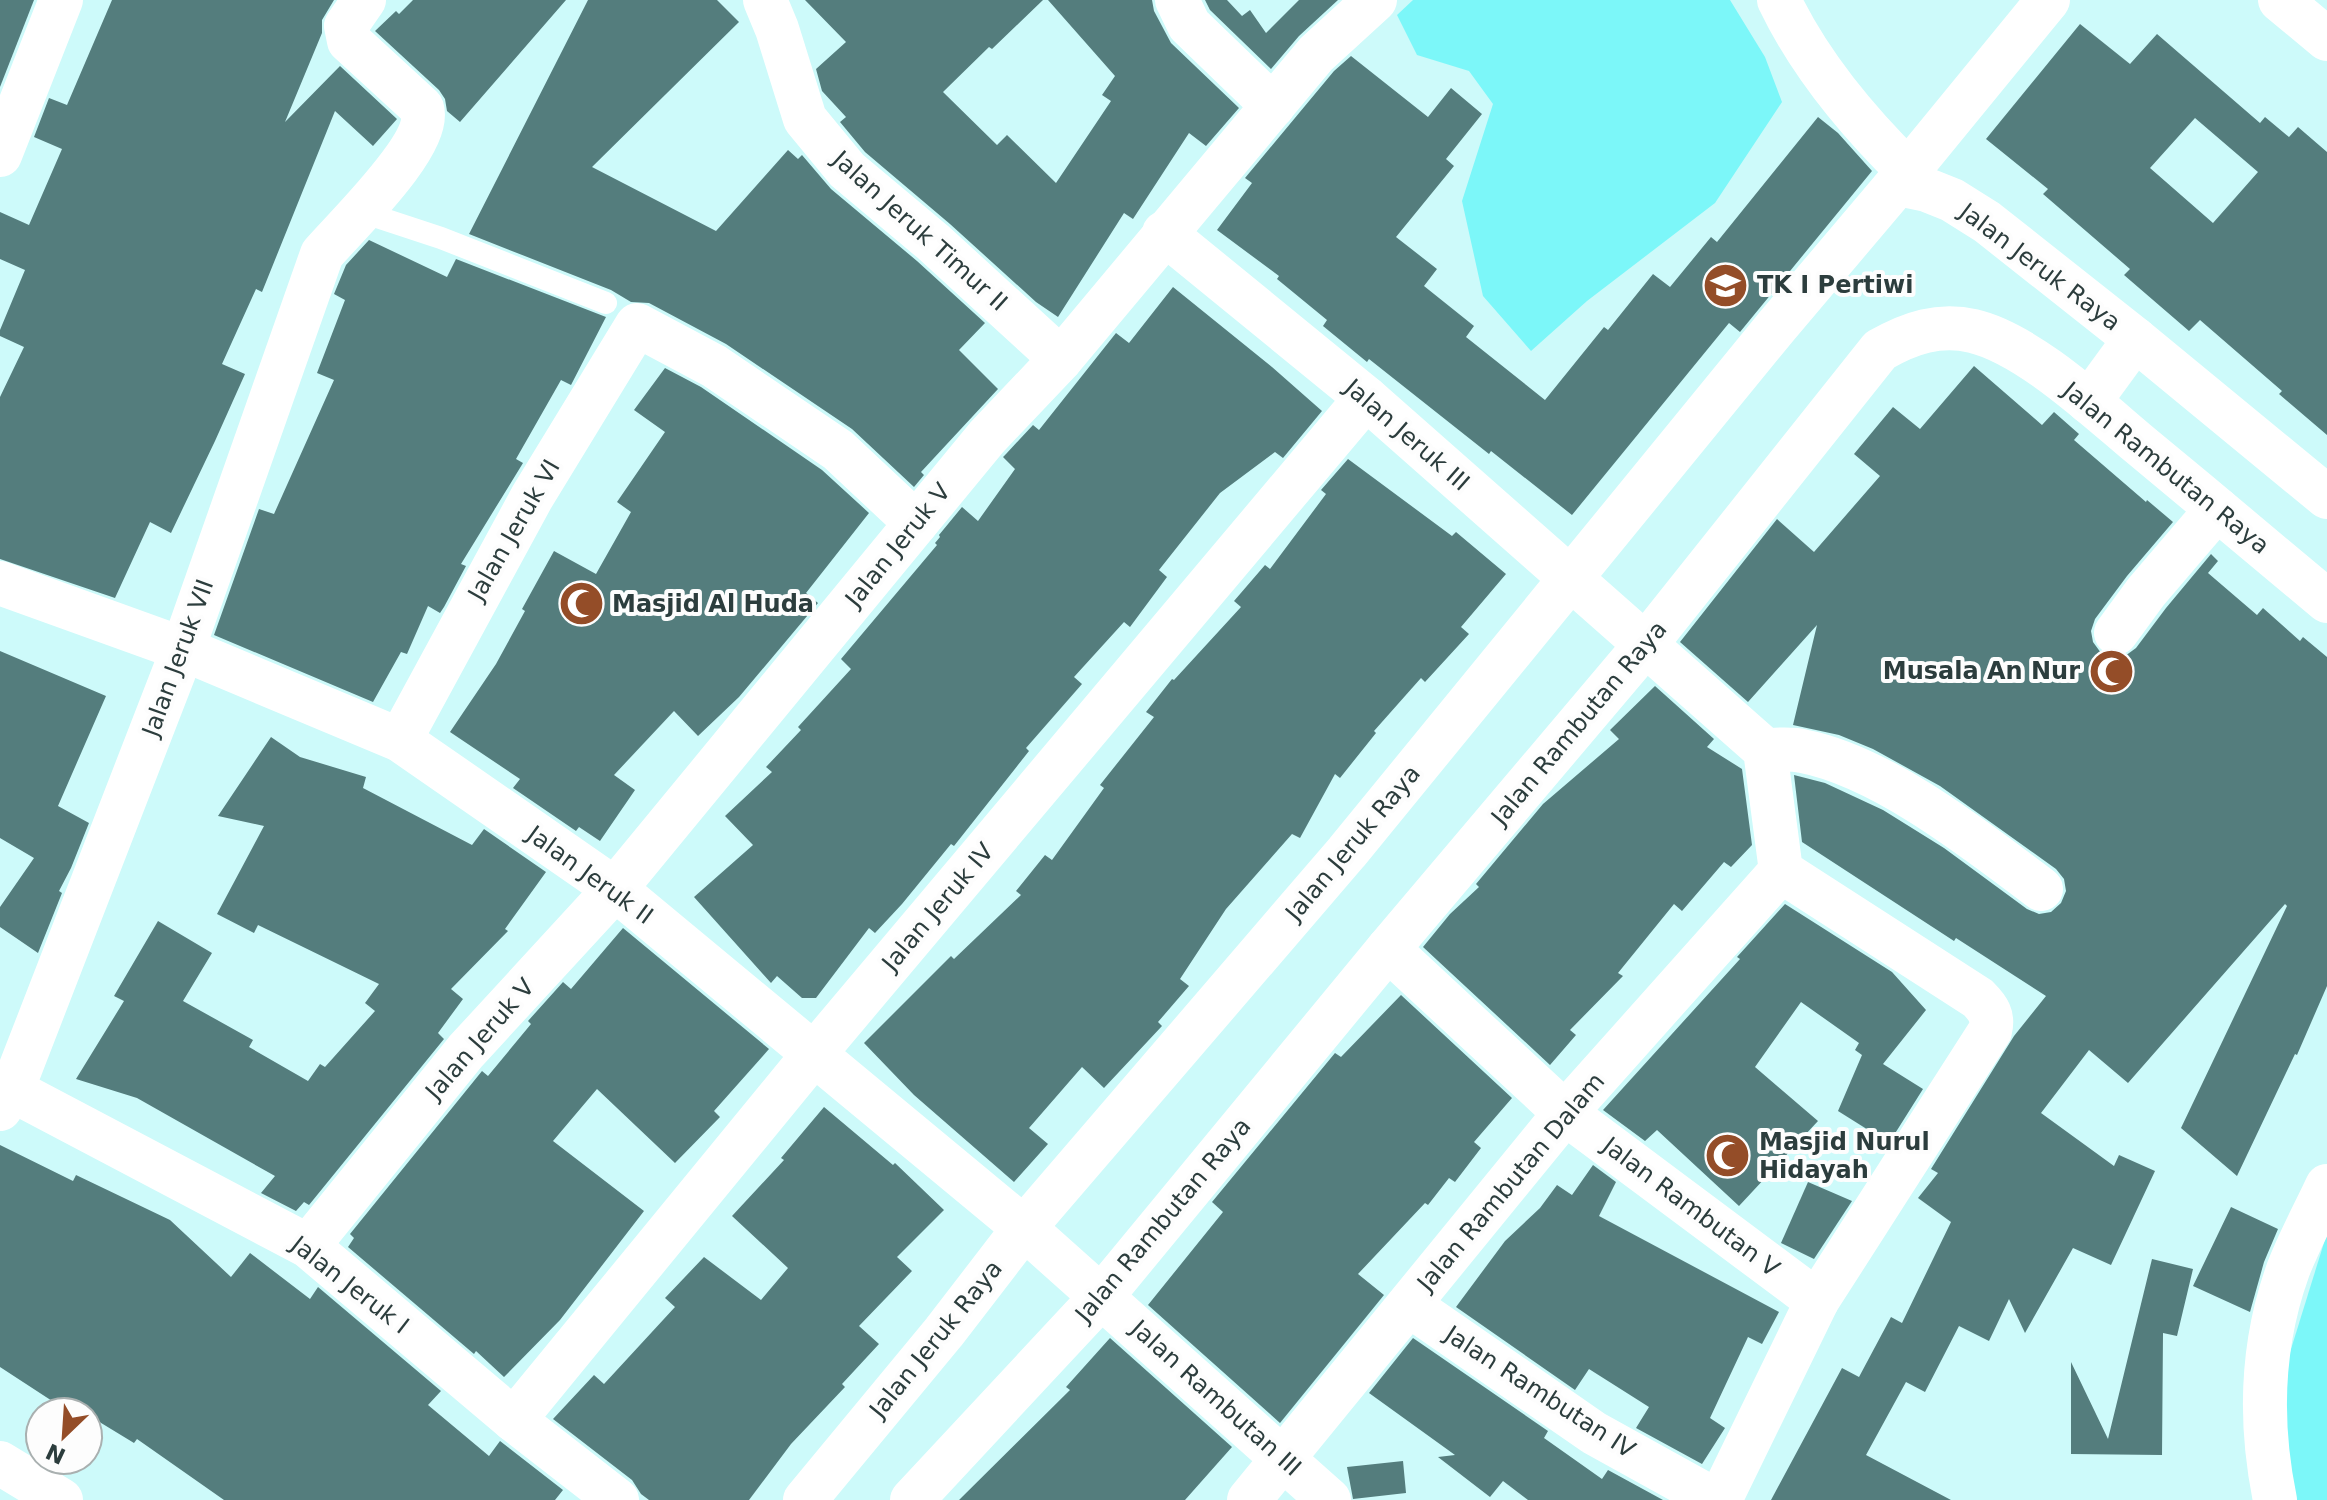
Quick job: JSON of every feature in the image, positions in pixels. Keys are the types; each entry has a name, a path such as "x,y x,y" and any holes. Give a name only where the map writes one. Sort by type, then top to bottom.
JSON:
{"street":[{"path":"0,155 61,0"},
{"path":"359,211 394,176 422,128 425,117 422,108 349,41 346,26 364,0"},
{"name":"Jalan Jeruk Timur II","path":"765,0 805,119 847,170 933,242 1061,359"},
{"path":"1177,0 1189,25 1273,106"},
{"name":"Jalan Jeruk V","path":"308,1246 466,1051 615,889 987,437 1061,359 1332,37 1375,0"},
{"path":"1779,0 1820,70 1903,178"},
{"name":"Jalan Jeruk Raya","path":"805,1500 944,1332 1024,1228 1347,852 1570,577 2048,0"},
{"path":"2280,0 2327,39"},
{"name":"Jalan Jeruk Raya","path":"1903,178 1952,200 1987,222 2327,497"},
{"name":"Jalan Jeruk VII","path":"6,1100 183,649 322,254 359,211"},
{"name":"Jalan Jeruk III","path":"1164,233 1366,398 1765,750"},
{"path":"621,314 714,366 838,450 916,523"},
{"name":"Jalan Jeruk VI","path":"400,740 524,511 621,314"},
{"name":"Jalan Rambutan Raya","path":"912,1500 1102,1296 1388,949 1646,644 1880,350 1904,336 1940,327 1973,331 2005,342 2089,402 2327,601"},
{"name":"Jalan Jeruk Raya","path":"2089,402 2135,339"},
{"name":"Jalan Jeruk IV","path":"514,1420 814,1054 1366,398"},
{"path":"2116,633 2146,592 2217,509"},
{"name":"Jalan Jeruk II","path":"0,583 183,649 400,740 615,889 1102,1296"},
{"path":"1717,1500 1817,1301 1990,1031 1992,1022 1991,1013 1978,998 1781,871 1765,750 1802,750 1865,771 1933,812 2041,889"},
{"name":"Jalan Rambutan Dalam","path":"1249,1500 1565,1113 1781,871"},
{"name":"Jalan Rambutan V","path":"1388,949 1565,1113 1817,1301"},
{"name":"Jalan Jeruk I","path":"6,1100 308,1246 514,1420 617,1500"},
{"path":"2275,1500 2265,1455 2263,1400 2267,1351 2289,1268 2327,1186"},
{"name":"Jalan Rambutan III","path":"1102,1296 1329,1500"},
{"name":"Jalan Rambutan IV","path":"1409,1305 1594,1433 1717,1500"},
{"path":"0,1463 61,1500"}],"lane":[{"path":"359,211 441,238 621,314"}],"shaded area":[{"path":"1413,0 1730,0 1765,57 1782,102 1715,203 1587,301 1531,351 1483,296 1462,201 1493,104 1469,71 1417,55 1397,15"},
{"path":"2327,1233 2327,1500 2288,1500 2283,1375"}],"building":[{"path":"0,0 34,0 0,87"},
{"path":"112,0 334,0 322,20 322,33 285,122 340,66 397,119 373,146 335,111 262,292 256,289 222,364 245,374 215,441 171,533 150,522 115,598 0,559 0,397 24,347 0,336 0,330 25,270 0,259 0,212 29,225 62,149 34,137 49,98 67,105"},
{"path":"413,0 566,0 460,122 447,111 445,99 439,90 375,31"},
{"path":"588,0 717,0 739,22 592,167 716,231 788,150 798,159 802,155 831,189 985,323 959,350 998,389 921,472 924,475 914,487 852,429 726,344 649,303 631,302 611,290 469,234"},
{"path":"805,0 1043,0 943,92 997,145 1007,135 1056,183 1111,101 1102,95 1115,76 1048,0 1152,0 1154,11 1171,43 1239,108 1206,146 1189,133 1133,219 1124,213 1058,317 1036,302 865,152 840,122 846,117 822,91 816,69 846,42"},
{"path":"1205,0 1227,0 1242,16 1250,10 1266,33 1299,0 1338,0 1299,36 1271,69 1210,10"},
{"path":"2080,24 2130,64 2157,34 2260,123 2265,117 2289,137 2298,127 2327,152 2327,435 2279,394 2282,391 2200,320 2189,331 2124,275 2130,269 2043,194 2048,189 1986,139","holes":["2195,118 2258,172 2213,223 2150,168"]},
{"path":"1351,56 1428,117 1451,88 1482,114 1446,159 1454,166 1396,237 1437,269 1424,286 1474,326 1466,337 1545,400 1604,327 1608,330 1653,274 1670,287 1711,237 1717,242 1818,117 1838,133 1872,171 1740,332 1729,323 1572,515 1369,359 1367,362 1323,326 1327,320 1277,279 1279,276 1217,230 1252,183 1245,178 1334,71"},
{"path":"369,240 447,277 456,259 606,317 571,385 561,380 516,459 523,463 461,564 466,566 444,607 440,613 428,606 407,654 401,652 373,702 214,635 259,509 274,514 334,380 317,373 345,300 334,294 346,265"},
{"path":"1173,287 1322,411 1283,458 1275,452 1220,493 1159,570 1167,577 1130,627 1124,622 1074,677 1082,684 1026,748 1029,751 954,846 951,844 875,933 869,928 816,998 802,998 777,976 771,983 694,897 753,845 725,816 772,772 766,767 851,669 841,659 937,545 939,535 962,507 978,521 1015,469 1003,457 1033,425 1039,430 1116,333 1129,343"},
{"path":"1974,366 2042,425 2054,412 2079,434 2074,440 2173,522 2095,619 2091,631 2093,642 2101,653 2114,658 2125,656 2136,648 2211,554 2218,561 2208,573 2257,615 2263,608 2300,641 2303,637 2327,657 2327,986 2297,1055 2237,1176 2181,1128 2287,906 2285,904 2128,1083 2089,1050 2041,1113 2114,1166 2119,1155 2155,1171 2111,1265 2073,1248 2025,1333 2009,1299 1989,1341 1959,1326 1925,1392 1906,1382 1866,1455 1951,1500 1771,1500 1842,1368 1859,1377 1891,1317 1902,1323 1951,1222 1918,1198 1938,1173 1931,1169 2014,1036 2046,996 1956,938 1954,941 1802,842 1794,775 1825,783 1883,810 1944,848 2027,909 2039,914 2051,912 2061,903 2066,891 2064,879 2056,869 1940,786 1873,749 1839,735 1793,725 1817,625 1748,702 1680,642 1777,519 1814,552 1880,476 1854,454 1893,407 1920,429"},
{"path":"665,368 701,387 822,470 869,513 806,593 818,603 739,697 698,736 674,711 614,775 635,790 600,841 579,827 576,831 513,788 520,779 450,732 496,664 554,551 596,574 631,512 617,502 665,432 634,410"},
{"path":"1348,459 1452,536 1456,532 1506,574 1461,627 1469,634 1425,682 1421,678 1374,731 1376,733 1340,778 1335,774 1300,838 1292,834 1226,909 1180,979 1189,986 1158,1022 1162,1026 1104,1088 1082,1067 1029,1128 1048,1144 1014,1182 914,1095 864,1043 951,956 954,959 1021,895 1016,891 1045,855 1052,860 1104,788 1100,785 1154,717 1146,712 1172,679 1241,607 1234,601 1265,565 1270,569 1326,494 1321,490"},
{"path":"0,651 106,696 58,806 89,823 59,891 62,893 38,953 0,927 0,907 34,858 0,838"},
{"path":"1655,686 1714,739 1707,747 1742,769 1752,845 1731,867 1724,862 1682,911 1674,904 1618,973 1623,976 1570,1030 1576,1035 1550,1065 1423,947 1450,914 1479,887 1476,884 1543,804 1619,739 1610,730"},
{"path":"271,737 300,757 366,777 363,788 472,845 484,829 546,872 505,929 508,931 451,989 463,999 438,1033 444,1039 309,1205 304,1202 296,1211 261,1193 275,1176 137,1098 76,1079 124,1001 114,996 158,921 212,953 183,1001 253,1040 249,1047 308,1081 320,1064 325,1067 375,1011 365,1003 379,984 258,925 254,933 217,914 264,826 218,816"},
{"path":"1785,904 1892,972 1926,1010 1883,1064 1923,1089 1889,1143 1838,1111 1862,1055 1855,1050 1859,1043 1801,1002 1755,1067 1818,1121 1739,1206 1657,1130 1645,1141 1603,1110 1740,959 1737,957"},
{"path":"623,928 769,1049 714,1111 720,1117 675,1163 597,1089 553,1141 644,1211 560,1320 504,1377 348,1247 354,1238 350,1234 482,1071 488,1076 531,1024 528,1021 563,982 571,989"},
{"path":"1401,995 1512,1098 1474,1142 1481,1148 1455,1182 1449,1178 1428,1205 1425,1203 1358,1274 1384,1295 1280,1423 1148,1305 1223,1212 1212,1202 1335,1053 1341,1057"},
{"path":"824,1107 893,1165 895,1163 944,1210 897,1257 912,1271 859,1326 879,1344 842,1384 845,1387 791,1444 749,1500 649,1500 632,1480 553,1419 594,1375 604,1384 675,1307 665,1298 704,1257 761,1300 788,1268 732,1216 784,1160 781,1158"},
{"path":"0,1145 73,1181 76,1175 170,1220 231,1277 250,1253 310,1299 318,1287 441,1391 428,1405 489,1456 500,1441 563,1490 555,1500 224,1500 137,1439 134,1443 104,1425 104,1396 44,1396 0,1367"},
{"path":"1593,1165 1616,1182 1599,1216 1779,1312 1762,1344 1748,1337 1710,1418 1725,1428 1702,1464 1636,1428 1649,1407 1589,1369 1575,1390 1456,1307 1505,1241 1540,1208 1557,1185 1572,1195"},
{"path":"1808,1182 1852,1201 1814,1259 1781,1243"},
{"path":"2231,1207 2278,1229 2264,1262 2250,1312 2193,1286"},
{"path":"2152,1259 2193,1269 2177,1336 2163,1333 2162,1455 2071,1454 2071,1362 2108,1439"},
{"path":"1110,1338 1232,1447 1185,1500 959,1500 1070,1390 1066,1387"},
{"path":"1413,1338 1548,1431 1544,1438 1602,1479 1608,1470 1663,1500 1528,1500 1503,1481 1490,1497 1438,1457 1455,1455 1369,1393"},
{"path":"1403,1461 1406,1493 1353,1499 1347,1467"}],"place":[{"name":"TK I Pertiwi","path":"1726,285"},
{"name":"Masjid Al Huda","path":"581,604"},
{"name":"Musala An Nur","path":"2111,671"},
{"name":"Masjid Nurul Hidayah","path":"1728,1156"}]}
